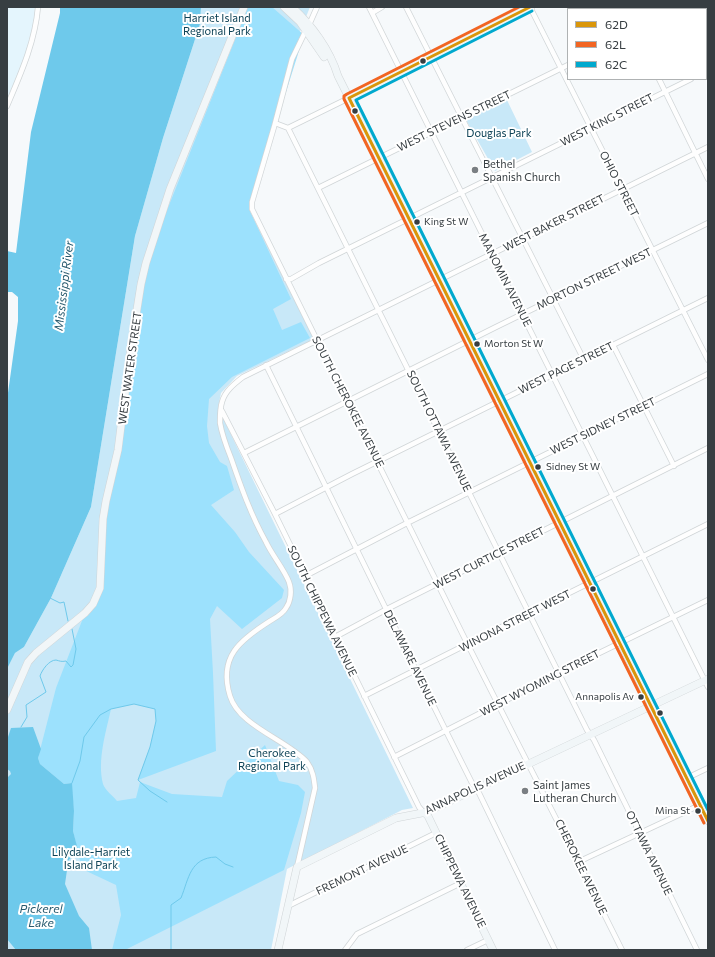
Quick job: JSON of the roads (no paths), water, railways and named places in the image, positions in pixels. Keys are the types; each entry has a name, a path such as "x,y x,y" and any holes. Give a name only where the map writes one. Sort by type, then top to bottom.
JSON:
{"street":[{"path":"7,106 30,51 38,7"},
{"name":"WEST WATER STREET","path":"7,710 28,662 36,653 85,613 93,604 100,588 103,519 118,450 131,347 146,263 170,189 244,7"},
{"path":"284,7 301,20"},
{"path":"292,7 307,28 323,46 335,68 708,821"},
{"name":"SOUTH CHEROKEE AVENUE","path":"317,7 292,59 276,123 251,205 252,209 468,645 529,763"},
{"name":"MANOMIN AVENUE","path":"369,7 673,618 707,682"},
{"path":"372,12 382,7"},
{"path":"406,7 584,360"},
{"path":"276,123 288,128 530,7"},
{"name":"OHIO STREET","path":"530,7 708,360"},
{"name":"WEST STEVENS STREET","path":"318,188 567,65"},
{"path":"660,80 708,178"},
{"name":"WEST KING STREET","path":"286,279 291,279 409,218 462,194 689,80"},
{"name":"SOUTH OTTAWA AVENUE","path":"288,128 590,734"},
{"name":"WEST BAKER STREET","path":"221,409 225,394 242,377 708,147"},
{"name":"MORTON STREET WEST","path":"244,453 708,223"},
{"name":"WEST PAGE STREET","path":"275,514 325,487 708,298"},
{"path":"613,345 674,466"},
{"name":"DELAWARE AVENUE","path":"266,365 446,731 479,793 555,950"},
{"name":"WEST SIDNEY STREET","path":"305,576 407,522 708,374"},
{"path":"221,409 220,424 242,489 259,530 289,582 291,593 286,609 246,638 235,649 227,669 226,682 231,699 236,708 244,717 297,754 307,763 314,775 315,788 278,950"},
{"name":"SOUTH CHIPPEWA AVENUE","path":"221,409 275,514 420,809 425,813"},
{"name":"WEST CURTICE STREET","path":"335,637 708,448"},
{"name":"WINONA STREET WEST","path":"364,696 708,524"},
{"name":"WEST WYOMING STREET","path":"394,757 708,600"},
{"name":"ANNAPOLIS AVENUE","path":"297,867 396,818 425,813 590,734 707,682"},
{"name":"OTTAWA AVENUE","path":"590,734 697,950"},
{"name":"CHEROKEE AVENUE","path":"529,763 622,950"},
{"path":"687,778 708,768"},
{"path":"578,862 700,805"},
{"name":"CHIPPEWA AVENUE","path":"425,813 428,816 493,950"},
{"name":"FREMONT AVENUE","path":"288,906 436,834"},
{"path":"345,950 358,934 461,883"},
{"path":"467,950 488,940"}],"water":[{"name":"Mississippi River","path":"60,7 201,7 200,24 163,138 135,236 91,507 51,598 24,647 15,653 7,669 7,400 18,321 18,297 12,292 7,292 7,251 16,253 31,132 60,13"},
{"name":"Pickerel Lake","path":"33,727 41,749 38,758 40,764 64,784 72,783 74,811 73,831 78,850 66,863 67,870 65,884 79,916 89,928 92,950 16,950 7,939 7,778 11,774 7,769 7,740 11,728"}],"waterway":[{"path":"50,598 60,603 64,602 68,621"},
{"path":"21,727 27,717 26,705 46,692 40,676 46,666 53,660 66,661 71,667 73,665 76,649 72,629"},
{"path":"72,783 80,761 84,737 100,715 111,709 134,704 155,709 156,721 150,747 138,780 150,791 167,802"},
{"path":"171,950 171,905 181,898 192,870 201,861 207,858 216,857 225,864 233,867"}],"place":[{"name":"Bethel Spanish Church","path":"475,170"},
{"name":"King St W","path":"417,222"},
{"name":"Morton St W","path":"477,344"},
{"name":"Sidney St W","path":"538,467"},
{"name":"Annapolis Av","path":"641,697"},
{"name":"Saint James Lutheran Church","path":"525,791"},
{"name":"Mina St","path":"698,811"}],"park label":[{"name":"Harriet Island Regional Park","path":"217,24"},
{"name":"Douglas Park","path":"499,133"},
{"name":"Cherokee Regional Park","path":"272,759"},
{"name":"Lilydale-Harriet Island Park","path":"91,858"}]}
